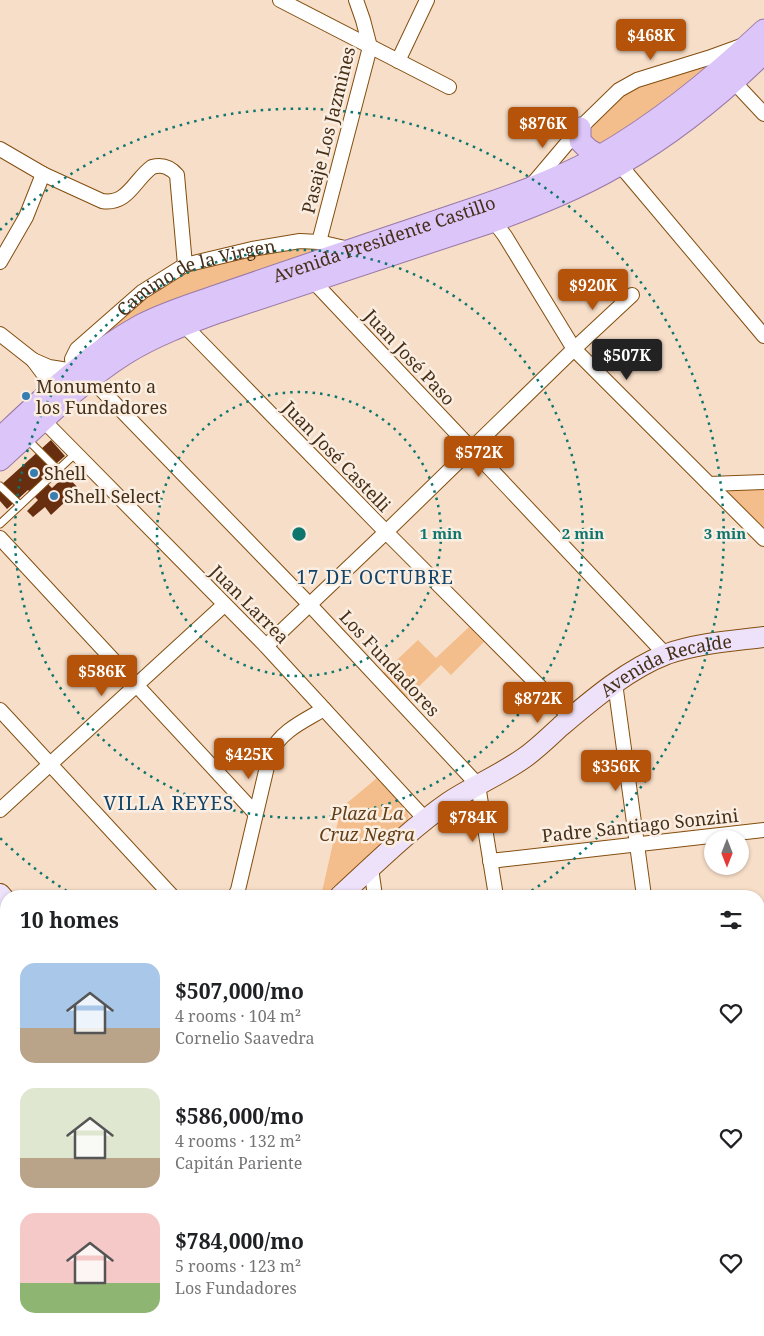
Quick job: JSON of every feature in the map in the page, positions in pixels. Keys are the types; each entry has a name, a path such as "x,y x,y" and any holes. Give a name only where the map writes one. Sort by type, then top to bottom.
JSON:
{"main road":[{"name":"Avenida Presidente Castillo","path":"0,460 30,425 117,340 142,325 175,310 352,250 554,197 620,165 660,140 706,106 734,82 760,42"},
{"name":"Avenida Presidente Castillo","path":"0,438 30,425 54,388 124,355 150,340 184,325 313,282 488,214 528,190 600,156 651,124 760,42"},
{"path":"580,128 580,141 588,149 600,156"}],"street":[{"path":"280,0 449,87"},
{"name":"Pasaje Los Jazmines","path":"319,242 370,47 356,0"},
{"path":"398,61 427,0"},
{"path":"528,190 580,128 619,90 637,80 760,42"},
{"path":"734,82 764,114"},
{"path":"0,149 44,174 102,202 112,203 120,200 152,167 163,166 173,171 177,175 185,264"},
{"path":"600,156 620,165 764,336"},
{"path":"0,262 26,217 44,174"},
{"path":"488,214 505,236 574,349 764,539"},
{"name":"Camino de la Virgen","path":"82,375 72,359 77,349 142,292 185,264 252,249 300,241 319,242 352,250"},
{"name":"Juan José Paso","path":"313,282 666,654"},
{"path":"266,646 632,295"},
{"name":"Juan José Castelli","path":"184,325 571,718"},
{"path":"0,334 33,360 49,367 82,375"},
{"path":"33,360 54,388"},
{"name":"Los Fundadores","path":"82,375 310,605 478,785"},
{"path":"0,422 30,425"},
{"name":"Juan Larrea","path":"30,425 76,453 266,646 425,819"},
{"path":"709,484 764,482"},
{"path":"0,538 256,814"},
{"path":"0,810 224,605"},
{"name":"Avenida Recalde","path":"347,890 425,819 450,801 506,771 529,755 615,683 644,665 666,654 688,648 764,637"},
{"path":"615,683 643,890"},
{"path":"238,890 274,744 282,735 324,709"},
{"path":"0,710 166,890"},
{"path":"478,785 495,890"},
{"name":"Padre Santiago Sonzini","path":"490,861 764,830"},
{"path":"371,868 374,890"}],"lane":[{"path":"30,425 58,470"},
{"path":"0,524 76,453"},
{"path":"0,486 20,505"}],"green space":[{"path":"716,61 682,91 598,146 585,130 624,92 639,84"},
{"path":"311,247 314,252 80,355 147,296 194,267 252,253"},
{"path":"732,488 764,488 764,529 729,495 729,490"},
{"path":"469,627 484,642 451,675 441,665 407,698 383,673 418,640 436,658"},
{"name":"Plaza La Cruz Negra","path":"377,778 407,811 409,817 406,825 336,890 322,890 341,808"}],"building":[{"path":"51,440 65,456 41,477 52,488 66,475 79,489 51,515 45,507 33,517 27,511 38,500 28,490 7,509 0,501 0,486"}],"place":[{"name":"Monumento a los Fundadores","path":"26,396"},
{"name":"Shell","path":"34,473"},
{"name":"Shell Select","path":"54,496"}],"district":[{"name":"17 DE OCTUBRE","path":"375,577"},
{"name":"VILLA REYES","path":"169,803"}]}
